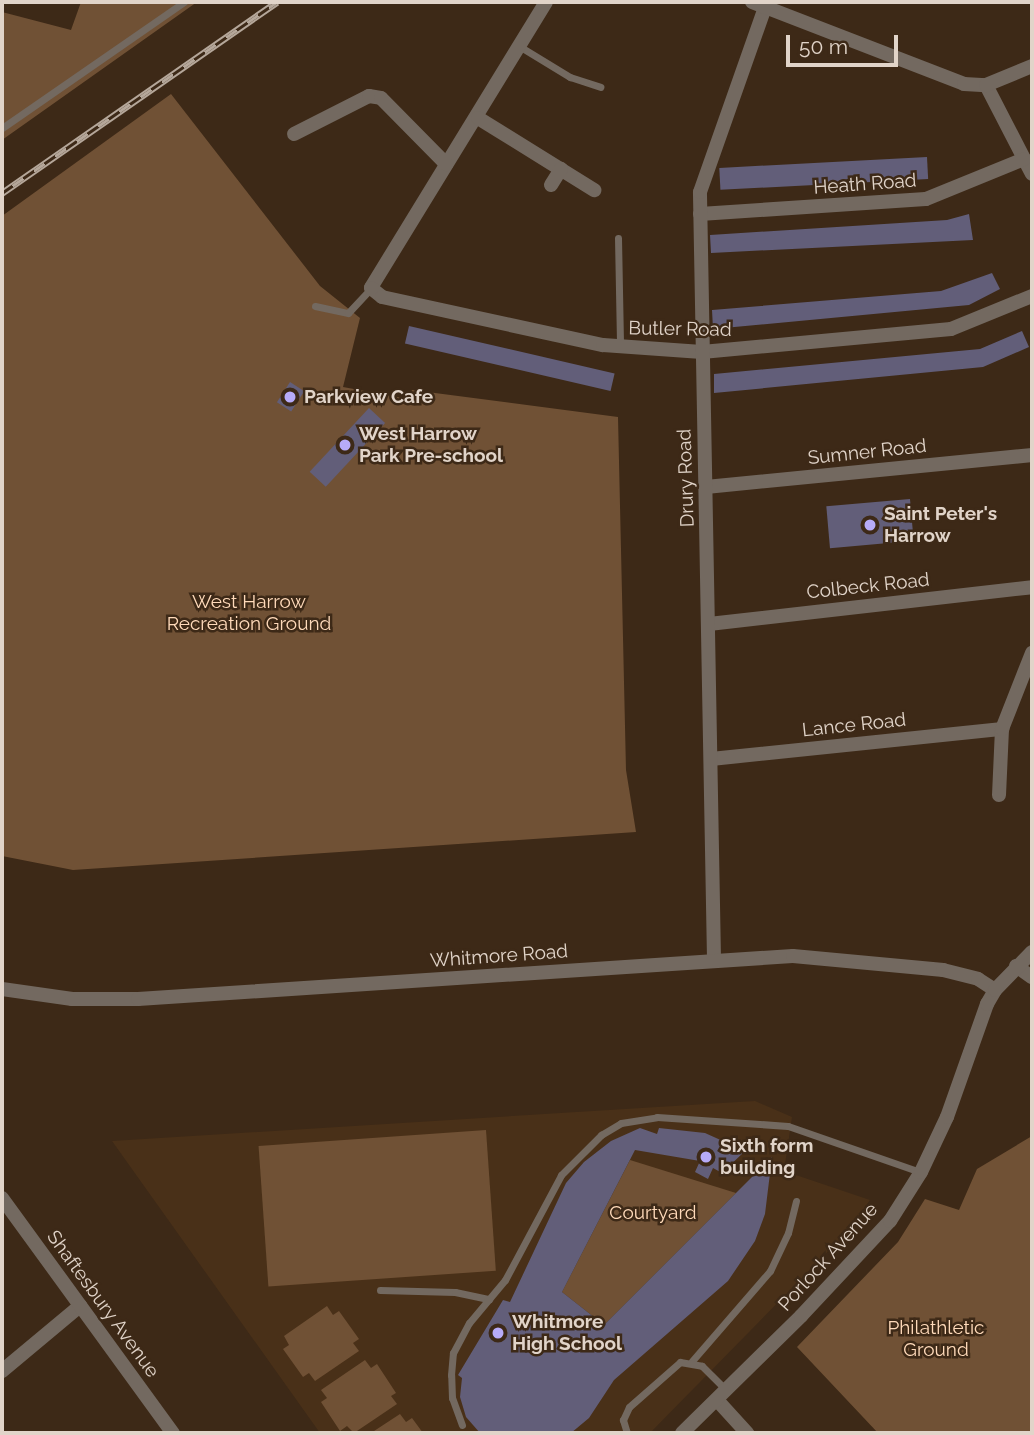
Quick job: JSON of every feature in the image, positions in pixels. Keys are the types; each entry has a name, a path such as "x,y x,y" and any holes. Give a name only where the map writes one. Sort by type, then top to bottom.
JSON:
{"street":[{"path":"371,288 446,164 478,118 546,2"},
{"path":"759,4 964,84 986,85 1032,66"},
{"name":"Drury Road","path":"714,959 700,214 705,172 759,4"},
{"path":"986,85 1032,174"},
{"path":"294,134 369,96 381,98 446,164"},
{"path":"478,118 594,190"},
{"name":"Heath Road","path":"700,214 926,199 1024,159"},
{"path":"551,185 561,169"},
{"name":"Butler Road","path":"371,288 382,297 620,347 702,352 951,329 1032,296"},
{"name":"Sumner Road","path":"706,487 1032,455"},
{"name":"Colbeck Road","path":"709,624 1032,587"},
{"path":"999,795 1002,729 1032,653"},
{"name":"Lance Road","path":"711,760 1002,729"},
{"name":"Porlock Avenue","path":"682,1433 850,1266 890,1221 921,1172 995,990 1032,952"},
{"name":"Whitmore Road","path":"2,989 72,999 138,999 714,959 793,956 900,963 978,979 995,990"},
{"path":"1016,966 1032,976"},
{"name":"Shaftesbury Avenue","path":"2,1198 173,1433"},
{"path":"2,1371 80,1306"},
{"path":"722,1395 747,1433"}],"lane":[{"path":"2,128 184,2"},
{"path":"519,45 570,78 600,87"},
{"path":"618,238 620,347"},
{"path":"315,306 348,313 371,288"},
{"path":"462,1425 452,1398 453,1353 505,1280 561,1175 601,1135 621,1123 657,1116 788,1126 921,1172"},
{"path":"627,1433 623,1420 629,1407 680,1362 692,1360 770,1271 788,1233 796,1201"},
{"path":"380,1290 455,1292 489,1299"},
{"path":"692,1360 722,1395"}],"shaded area":[{"name":"Whitmore High School","path":"755,1101 792,1117 784,1171 870,1200 847,1232 650,1433 320,1433 112,1141"}],"green space":[{"path":"81,2 197,2 2,140 2,12 71,30"},
{"name":"West Harrow Recreation Ground","path":"171,94 320,286 360,318 343,387 408,399 412,390 618,417 626,770 636,832 73,870 2,856 2,216"},
{"path":"486,1130 496,1271 268,1287 259,1146"},
{"name":"Philathletic Ground","path":"1032,1136 1032,1433 878,1433 797,1347 898,1242 925,1199 959,1210 977,1169"},
{"name":"Courtyard","path":"630,1160 736,1193 604,1325 562,1292"},
{"path":"327,1306 333,1315 339,1311 359,1339 353,1343 359,1351 315,1381 309,1373 303,1377 283,1349 289,1345 284,1336"},
{"path":"365,1360 371,1368 377,1364 396,1393 391,1396 397,1404 354,1433 347,1426 340,1431 321,1402 327,1398 321,1390"},
{"path":"400,1414 406,1422 412,1418 423,1433 371,1433"}],"building":[{"path":"927,157 928,179 720,190 719,168"},
{"path":"969,214 973,240 711,253 710,235 947,220"},
{"path":"992,273 1000,289 969,305 713,329 712,310 941,291"},
{"path":"409,326 615,373 611,391 405,344"},
{"path":"1022,331 1029,347 983,367 714,393 714,374 980,349"},
{"name":"Parkview Cafe","path":"290,382 304,391 291,411 277,402"},
{"name":"West Harrow Park Pre-school","path":"369,408 385,423 326,487 310,472"},
{"name":"Saint Peter's Harrow","path":"910,499 914,541 830,548 826,506"},
{"path":"640,1128 657,1134 659,1128 705,1133 745,1151 722,1173 713,1168 708,1179 695,1172 700,1161 635,1150 562,1292 604,1325 772,1157 765,1214 755,1241 728,1281 614,1380 589,1418 571,1433 480,1433 466,1417 460,1397 462,1378 458,1375 503,1300 510,1302 566,1183 584,1162 611,1141"}],"railway":[{"path":"2,193 277,2"}],"place":[{"name":"Parkview Cafe","path":"290,397"},
{"name":"West Harrow Park Pre-school","path":"345,445"},
{"name":"Saint Peter's Harrow","path":"870,525"},
{"name":"Sixth form building","path":"706,1157"},
{"name":"Whitmore High School","path":"498,1333"}]}
